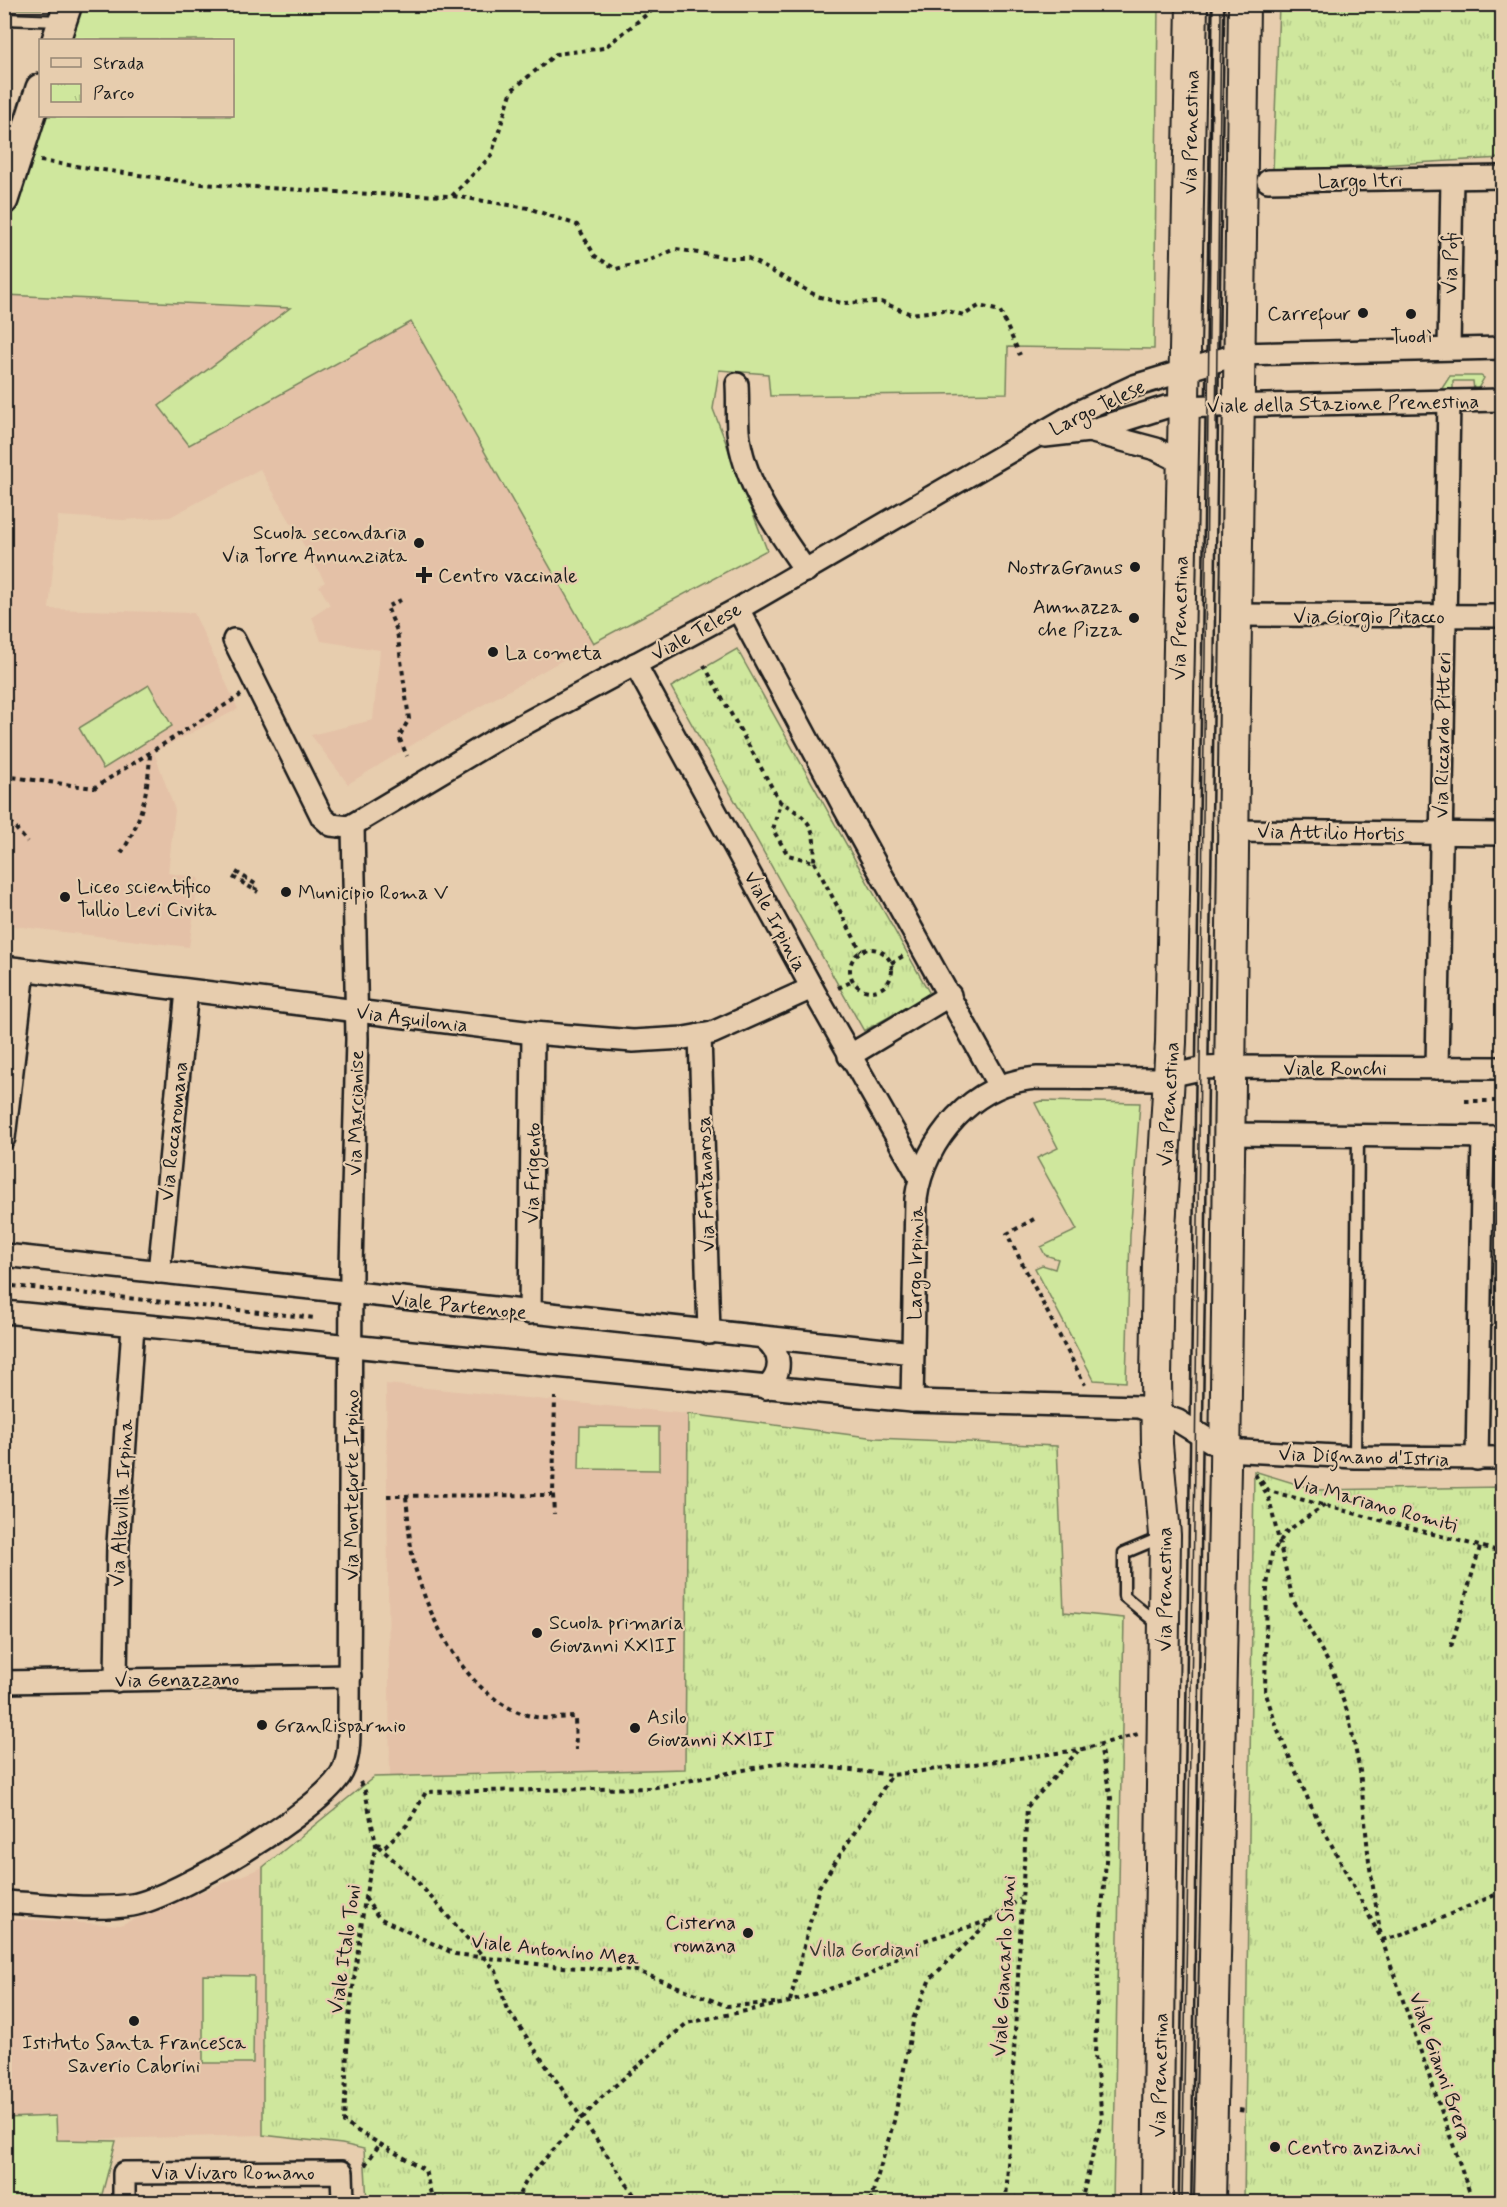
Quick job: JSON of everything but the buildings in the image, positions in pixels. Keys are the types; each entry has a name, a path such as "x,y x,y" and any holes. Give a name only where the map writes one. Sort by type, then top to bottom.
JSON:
{"main road":[{"name":"Via Prenestina","path":"1192,4 1185,372 1211,405 1236,615 1232,831 1215,1068 1228,1134 1225,1450 1210,2202"},
{"name":"Via Prenestina","path":"1157,2202 1164,1630 1164,1535 1156,1411 1158,1262 1170,1077 1182,462 1211,405 1226,357 1244,4"}],"street":[{"path":"4,200 39,91"},
{"name":"Largo Itri","path":"1268,181 1503,177"},
{"name":"Via Pofi","path":"1449,348 1452,178"},
{"path":"1226,357 1503,348"},
{"name":"Largo Telese","path":"1038,436 1078,412 1134,386 1185,372 1226,357"},
{"path":"737,384 738,432 747,466 771,521 806,571"},
{"name":"Viale della Stazione Prenestina","path":"1211,405 1503,400"},
{"name":"Via Riccardo Pitteri","path":"1437,1068 1449,401"},
{"name":"Largo Telese","path":"1038,436 1089,431 1166,407 1211,405"},
{"name":"Largo Telese","path":"1089,431 1156,449 1182,462"},
{"name":"Viale Telese","path":"353,825 498,738 806,571 1038,436"},
{"path":"738,609 845,809 950,994 999,1086"},
{"name":"Via Giorgio Pitacco","path":"1236,615 1503,616"},
{"path":"234,640 324,819 331,825 341,828 353,825"},
{"name":"Viale Irpinia","path":"635,664 849,1056 919,1176"},
{"name":"Via Marcianise","path":"352,1294 356,1011 353,825"},
{"name":"Via Attilio Hortis","path":"1232,831 1503,834"},
{"path":"4,1138 14,969"},
{"name":"Via Aquilonia","path":"14,969 533,1033 651,1041 700,1035 724,1029 812,988"},
{"name":"Via Roccaromana","path":"159,1272 187,991"},
{"path":"849,1056 950,994"},
{"name":"Via Frigento","path":"530,1312 533,1033"},
{"name":"Via Fontanarosa","path":"700,1035 709,1333"},
{"name":"Viale Ronchi","path":"1170,1077 1215,1068 1503,1068"},
{"name":"Largo Irpinia","path":"912,1401 916,1199 919,1176 935,1144 956,1117 999,1086 1019,1080 1170,1077"},
{"path":"1228,1134 1493,1137 1477,1459"},
{"name":"Viale Partenope","path":"4,1255 709,1333 913,1353"},
{"name":"Via Monteforte Irpino","path":"4,1902 105,1907 144,1902 188,1885 255,1843 312,1804 341,1773 349,1739 352,1294"},
{"path":"4,1312 912,1401 1139,1407 1156,1411 1225,1450"},
{"name":"Via Altavilla Irpina","path":"116,1681 118,1544 133,1326"},
{"path":"765,1339 777,1353 779,1365 775,1380 766,1388"},
{"name":"Via Dignano d'Istria","path":"1225,1450 1355,1457 1503,1458"},
{"name":"Via Genazzano","path":"4,1682 350,1676"},
{"name":"Via Vivaro Romano","path":"124,2202 124,2173 342,2172 343,2202"}],"lane":[{"path":"1218,4 1226,357"},
{"path":"4,19 62,22"},
{"path":"1185,2202 1197,1433 1215,1068 1211,405"},
{"path":"1355,1457 1358,1135"},
{"path":"1164,1535 1124,1552 1124,1596 1164,1630"}],"path":[{"path":"452,196 491,156 512,90 556,54 604,48 660,4"},
{"path":"18,158 202,184 452,196 528,208 577,225 595,256 616,269 648,261 676,249 727,258 748,258 817,296 841,303 881,302 910,314 943,310 964,315 979,306 1000,311 1020,355"},
{"path":"401,600 387,607 397,631 408,708 409,719 399,737 407,756"},
{"path":"704,665 780,802 802,814 816,837 814,862 861,951"},
{"path":"4,776 94,788 257,686"},
{"path":"121,854 133,837 149,778 150,751"},
{"path":"780,802 773,830 788,855 814,862"},
{"path":"4,814 27,842"},
{"path":"233,877 256,891 257,885 236,872"},
{"path":"875,949 888,957 891,963 891,978 876,991 862,989 853,981 850,968 856,955 861,951 875,949"},
{"path":"891,963 909,952"},
{"path":"838,988 853,981"},
{"path":"1465,1101 1503,1101"},
{"path":"1034,1219 1007,1233 1085,1385"},
{"path":"4,1285 315,1318"},
{"path":"108,1307 109,1290"},
{"path":"314,1324 316,1307"},
{"path":"554,1514 555,1397"},
{"name":"Via Mariano Romiti","path":"1250,1467 1269,1491 1503,1552"},
{"path":"1255,1474 1269,1500 1277,1542 1293,1599 1332,1669 1348,1714 1360,1771 1369,1862 1382,1940"},
{"path":"387,1496 553,1495"},
{"path":"406,1497 416,1572 435,1622 459,1662 492,1698 514,1710 542,1718 575,1717 576,1750"},
{"path":"1325,1505 1298,1521 1277,1542 1268,1565 1265,1682 1267,1700 1311,1806 1382,1940"},
{"path":"1451,1647 1480,1546"},
{"path":"376,1844 385,1845 407,1825 426,1792 651,1788 785,1762 892,1775 1079,1750 1138,1734"},
{"path":"1081,2202 1102,2117 1095,2055 1099,1948 1111,1798 1100,1746"},
{"name":"Viale Giancarlo Siani","path":"1006,2202 1027,1807 1079,1750"},
{"path":"790,2002 819,1887 892,1775"},
{"name":"Viale Italo Toni","path":"360,1782 365,1791 376,1844 365,1898 348,2025 344,2123 380,2144"},
{"path":"376,1844 415,1879 496,1971 506,2007 639,2202"},
{"path":"1382,1940 1402,1935 1503,1892"},
{"name":"Viale Antonino Mea","path":"365,1898 379,1918 455,1954 561,1967 637,1971 727,2006 790,2002"},
{"path":"870,2202 894,2121 914,2017 930,1978 991,1920 1021,1898"},
{"path":"514,2202 529,2176 601,2098 687,2024 790,2002 868,1976 923,1941 991,1920"},
{"name":"Viale Gianni Brera","path":"1382,1940 1473,2202"},
{"path":"1239,2110 1246,2110"},
{"path":"365,2165 380,2144 425,2170 433,2202"},
{"path":"1500,2202 1503,2196"}],"shaded area":[{"path":"5,295 291,308 159,406 189,445 411,322 593,643 417,742 348,784 311,735 373,720 380,650 321,641 312,617 330,605 319,586 325,582 260,469 170,517 123,520 58,516 49,609 194,613 238,709 154,752 175,810 168,873 199,878 189,947 5,925"},
{"name":"Scuola primaria Giovanni XXIII","path":"386,1384 688,1414 685,1770 390,1777"},
{"name":"Istituto Santa Francesca Saverio Cabrini","path":"263,1867 263,2135 57,2140 56,2116 5,2118 4,1918 120,1925"}],"green space":[{"path":"4,5 44,5 42,9 5,9"},
{"path":"83,5 1158,5 1154,349 1008,347 1007,393 770,396 768,374 719,370 713,409 767,550 593,643 411,322 189,445 159,406 290,308 5,295 5,234 43,117 234,117 234,39 70,39"},
{"path":"1279,5 1502,5 1502,158 1273,171"},
{"path":"1450,376 1481,376 1484,378 1476,392 1439,393","holes":["1453,381 1473,381 1474,391 1453,391"]},
{"path":"737,649 930,994 864,1031 671,687"},
{"path":"149,685 172,726 103,769 79,728"},
{"path":"1041,1101 1140,1103 1130,1235 1126,1382 1094,1380 1035,1268 1042,1265 1055,1269 1058,1259 1045,1255 1041,1247 1077,1230 1037,1158 1058,1148 1035,1103"},
{"name":"Villa Gordiani","path":"688,1414 876,1438 1057,1446 1064,1612 1124,1618 1113,2202 367,2202 364,2149 342,2144 263,2135 263,1867 374,1777 685,1769"},
{"path":"580,1426 659,1427 659,1470 579,1469"},
{"path":"1254,1471 1316,1490 1502,1487 1502,2202 1244,2202"},
{"path":"203,1975 254,1976 253,2063 203,2063"},
{"path":"56,2116 57,2140 116,2141 100,2202 5,2202 5,2118"}],"tram line":[{"path":"1182,2202 1195,1466 1213,4"},
{"path":"1216,430 1221,13"}],"place":[{"name":"Carrefour","path":"1363,313"},
{"name":"Tuodì","path":"1411,314"},
{"name":"Scuola secondaria Via Torre Annunziata","path":"419,543"},
{"name":"NostraGranus","path":"1135,567"},
{"name":"Centro vaccinale","path":"424,575"},
{"name":"Ammazza che Pizza","path":"1134,618"},
{"name":"La cometa","path":"493,652"},
{"name":"Municipio Roma V","path":"286,892"},
{"name":"Liceo scientifico Tullio Levi Civita","path":"65,897"},
{"name":"Scuola primaria Giovanni XXIII","path":"537,1633"},
{"name":"GranRisparmio","path":"262,1725"},
{"name":"Asilo Giovanni XXIII","path":"635,1728"},
{"name":"Cisterna romana","path":"748,1933"},
{"name":"Istituto Santa Francesca Saverio Cabrini","path":"134,2021"},
{"name":"Centro anziani","path":"1275,2147"}]}
